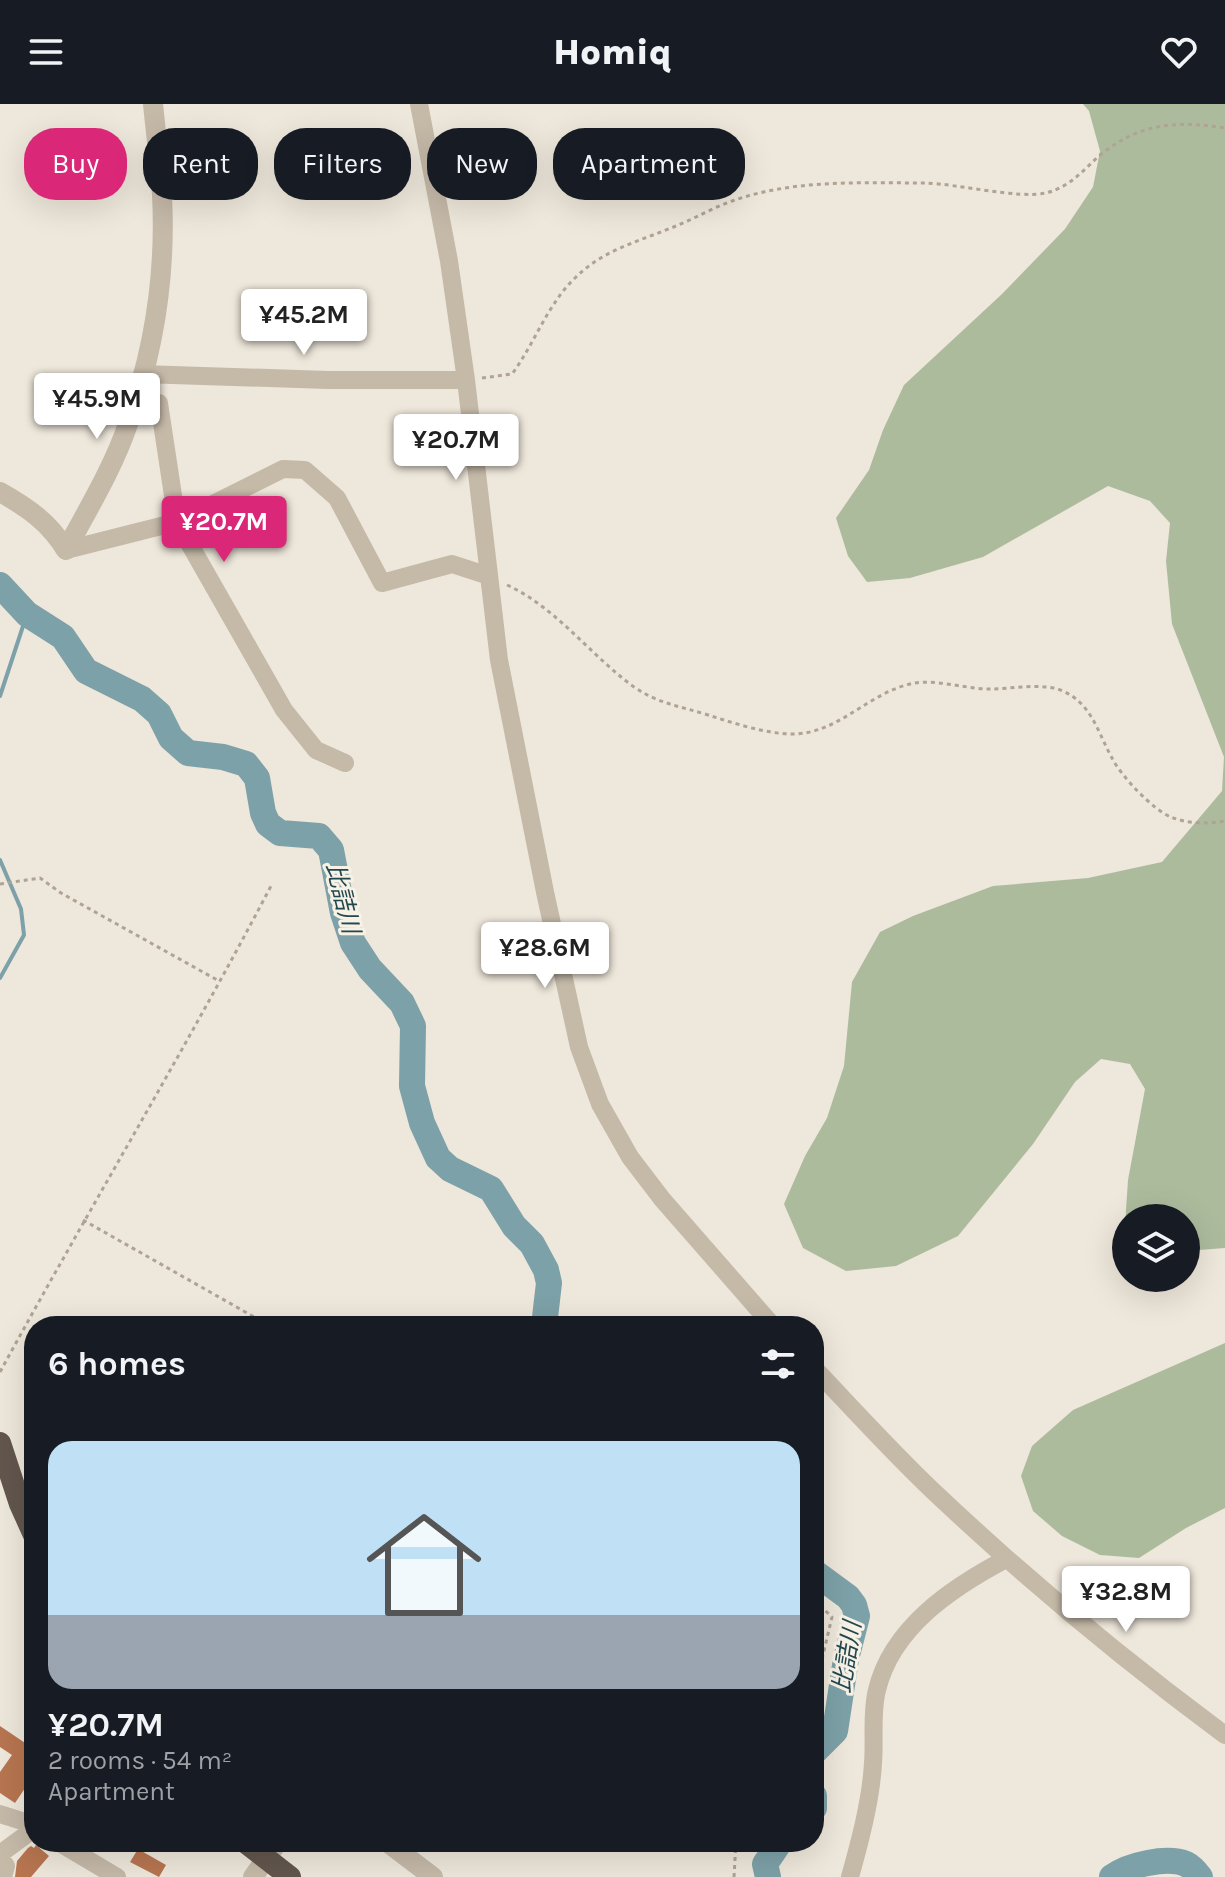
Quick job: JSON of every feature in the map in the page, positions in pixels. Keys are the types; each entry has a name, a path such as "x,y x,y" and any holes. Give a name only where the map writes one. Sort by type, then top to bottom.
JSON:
{"highway":[{"path":"0,1443 24,1513"},
{"path":"265,1860 290,1877"}],"street":[{"path":"66,550 113,460 134,401 155,319 161,265 162,197 153,104"},
{"path":"419,104 449,261 499,660 579,1047 600,1104 630,1157 662,1199 764,1316"},
{"path":"142,374 328,380 466,380"},
{"path":"134,401 159,403 177,522 284,710 316,750 345,763"},
{"path":"66,550 177,522 283,469 305,470 337,498 382,583 452,564 489,576"},
{"path":"0,492 33,511 55,531 66,550"},
{"path":"824,1378 930,1488 1006,1559 1085,1628 1225,1735"},
{"path":"850,1877 873,1767 876,1691 884,1671 900,1643 931,1606 1006,1559"},
{"path":"0,1814 24,1822"},
{"path":"3,1877 6,1866 0,1856 24,1836"},
{"path":"75,1852 117,1877"},
{"path":"400,1852 433,1877"}],"path":[{"path":"466,380 512,374 527,354 548,312 575,277 605,254 733,201 769,191 824,184 948,184 1018,193 1045,193 1072,183 1104,152 1126,137 1156,125 1225,128"},
{"path":"489,576 530,596 632,686 658,702 730,723 790,734 822,730 840,722 864,703 908,684 1061,690 1073,697 1094,718 1123,777 1169,817 1194,823 1225,821"},
{"path":"0,884 40,878 61,893 219,981"},
{"path":"31,1316 271,886"},
{"path":"83,1220 252,1316"},
{"path":"0,1372 24,1328"},
{"path":"824,1609 832,1617 824,1651"},
{"path":"734,1877 735,1852"}],"green space":[{"path":"1083,104 1225,104 1225,1248 1200,1250 1200,1204 1126,1204 1145,1089 1130,1064 1101,1059 1075,1082 1033,1144 958,1236 896,1266 846,1271 803,1248 784,1204 805,1156 827,1118 844,1066 852,982 880,932 993,886 1088,878 1162,862 1222,791 1224,757 1172,624 1166,561 1170,523 1150,501 1108,486 983,557 910,578 867,582 848,556 836,518 869,470 904,385 1002,294 1065,229 1093,187 1100,151 1089,111"},
{"path":"1225,1343 1225,1508 1139,1558 1100,1555 1062,1536 1033,1511 1021,1476 1032,1446 1073,1410"}],"building":[{"path":"0,1726 24,1742 24,1790 15,1803 0,1793 0,1772 12,1755 0,1747"},
{"path":"25,1852 44,1852 49,1856 31,1877 15,1877 17,1861"},
{"path":"136,1852 143,1852 166,1865 159,1877 130,1862"}],"waterway":[{"name":"比詰川","path":"0,585 27,614 63,637 86,671 142,699 159,714 171,738 188,753 223,757 246,764 257,778 268,824 280,833 319,836 331,850 343,913 353,943 370,969 402,1003 413,1026 412,1086 422,1123 438,1158 450,1169 491,1189 514,1226 532,1244 546,1270 549,1283 545,1316"},
{"path":"0,696 27,614"},
{"path":"0,860 21,909 24,935 0,978"},
{"name":"比詰川","path":"824,1579 848,1597 857,1616 846,1659 835,1731 824,1742"},
{"name":"比詰川","path":"768,1877 765,1864 773,1852"},
{"name":"比詰川","path":"1112,1877 1158,1861 1186,1864 1200,1877"}]}
